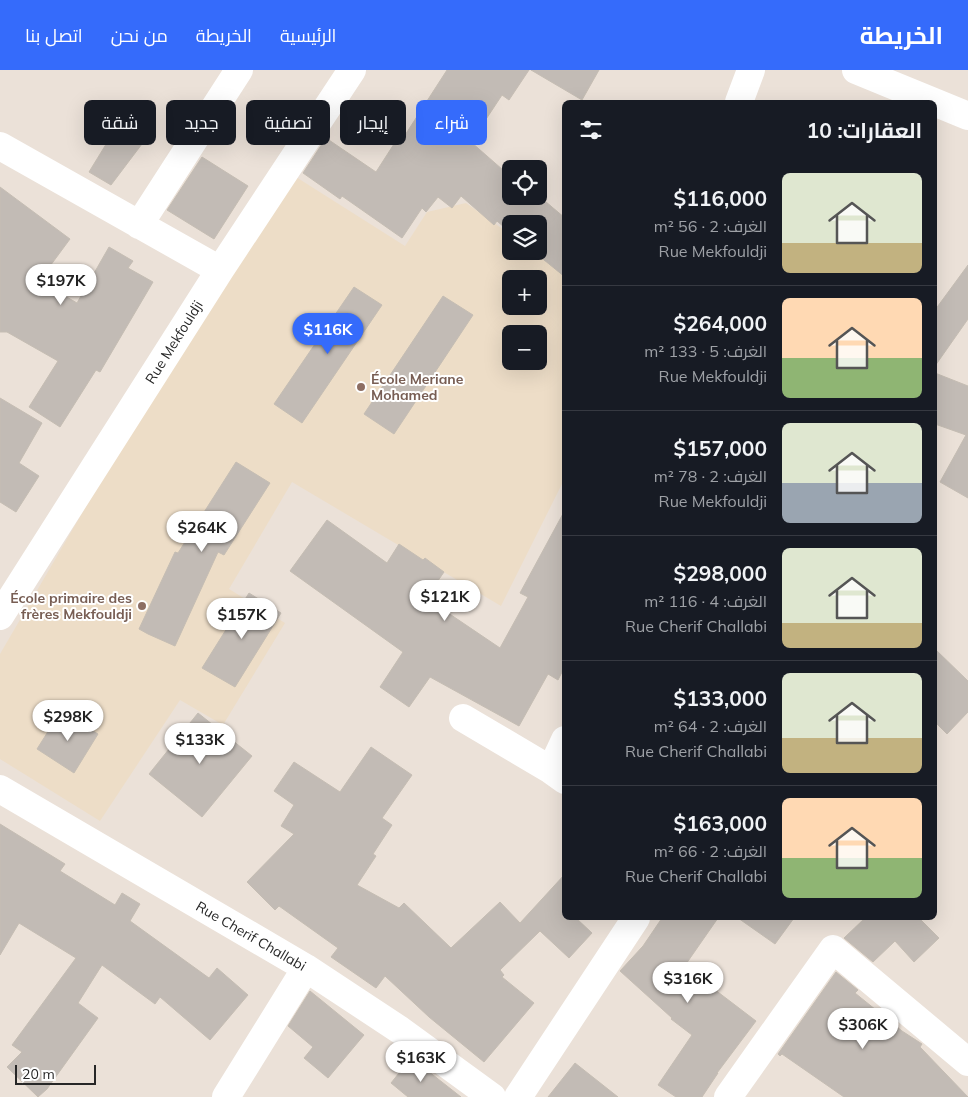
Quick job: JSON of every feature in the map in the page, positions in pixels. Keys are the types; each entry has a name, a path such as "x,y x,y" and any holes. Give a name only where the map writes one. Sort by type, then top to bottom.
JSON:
{"street":[{"path":"139,225 239,70"},
{"name":"Rue Mekfouldji","path":"0,616 220,270 352,70"},
{"path":"740,100 751,70"},
{"path":"856,70 929,100"},
{"path":"937,103 968,116"},
{"path":"0,146 220,270"},
{"path":"463,718 558,775 562,755"},
{"name":"Rue Cherif Challabi","path":"0,789 306,968 400,1030 492,1097"},
{"path":"518,1097 635,920"},
{"path":"728,1097 833,949 968,1062"},
{"path":"226,1097 306,968"}],"shaded area":[{"name":"École Meriane Mohamed","path":"296,177 405,246 427,212 466,203 502,229 502,260 547,260 562,271 562,484 501,606 292,482 229,589 285,623 223,725 180,700 100,821 0,759 0,654 141,412"}],"building":[{"path":"447,70 529,70 509,100 502,95 487,118 487,100 428,100"},
{"path":"531,70 599,70 582,100"},
{"path":"416,118 416,145 474,145 502,169 502,205 547,205 547,203 562,215 562,275 544,260 547,260 547,215 502,215 502,225 497,221 494,225 461,196 452,208 438,197 426,212 422,208 402,238 342,196 340,199 303,173 321,145 330,145 330,141 376,172 393,145 406,145 406,134"},
{"path":"106,145 141,145 111,185 89,172"},
{"path":"202,157 248,186 214,239 167,210"},
{"path":"0,187 70,239 39,281 77,303 109,247 133,261 128,268 153,282 100,372 96,370 60,427 29,407 58,361 7,332 0,332"},
{"path":"968,265 968,319 937,363 937,307"},
{"path":"354,287 382,305 302,423 274,404"},
{"path":"443,296 473,315 394,434 364,414"},
{"path":"937,374 968,386 968,498 940,482 966,435 937,425"},
{"path":"0,398 42,423 19,463 39,476 16,512 0,502"},
{"path":"236,462 270,483 224,555 218,552 175,646 139,629 175,552 178,553"},
{"path":"562,516 562,672 558,680 548,674 519,726 430,677 409,707 380,687 403,652 290,571 327,520 387,563 399,544 423,560 425,558 444,572 426,598 500,648 528,597 520,593"},
{"path":"249,593 281,613 235,687 202,668"},
{"path":"937,651 968,681 968,712 947,734 937,724"},
{"path":"61,711 98,734 74,773 37,749"},
{"path":"198,713 252,756 202,817 149,774"},
{"path":"371,747 412,775 382,818 392,825 373,854 376,856 357,885 399,908 404,903 451,948 500,902 520,923 562,877 562,920 578,920 592,933 569,958 540,931 500,970 504,975 502,977 534,1003 484,1062 429,1017 385,976 376,988 331,957 338,948 279,906 275,910 247,882 294,834 281,826 294,805 274,791 294,762 340,792"},
{"path":"0,824 65,864 60,871 115,905 122,893 140,904 130,921 209,978 217,968 248,995 210,1040 160,997 155,1004 102,965 78,1003 98,1018 47,1089 38,1097 7,1067 22,1052 12,1045 76,958 19,923 0,955"},
{"path":"661,920 717,920 686,964 690,968 689,970 756,1021 717,1073 702,1097 676,1097 658,1085 692,1035 671,1019 620,971 643,946"},
{"path":"741,920 793,920 775,944"},
{"path":"863,920 921,920 939,938 914,962 895,941 873,962 844,938"},
{"path":"836,972 858,990 855,993 902,1031 922,1044 920,1047 968,1097 844,1097 782,1054 780,1056 778,1054"},
{"path":"310,991 364,1035 328,1078 304,1058 313,1047 288,1026"},
{"path":"411,1058 461,1097 408,1097 391,1083"},
{"path":"575,1063 618,1097 548,1097"}],"place":[{"name":"École Meriane Mohamed","path":"361,387"},
{"name":"École primaire des frères Mekfouldji","path":"142,606"}]}
